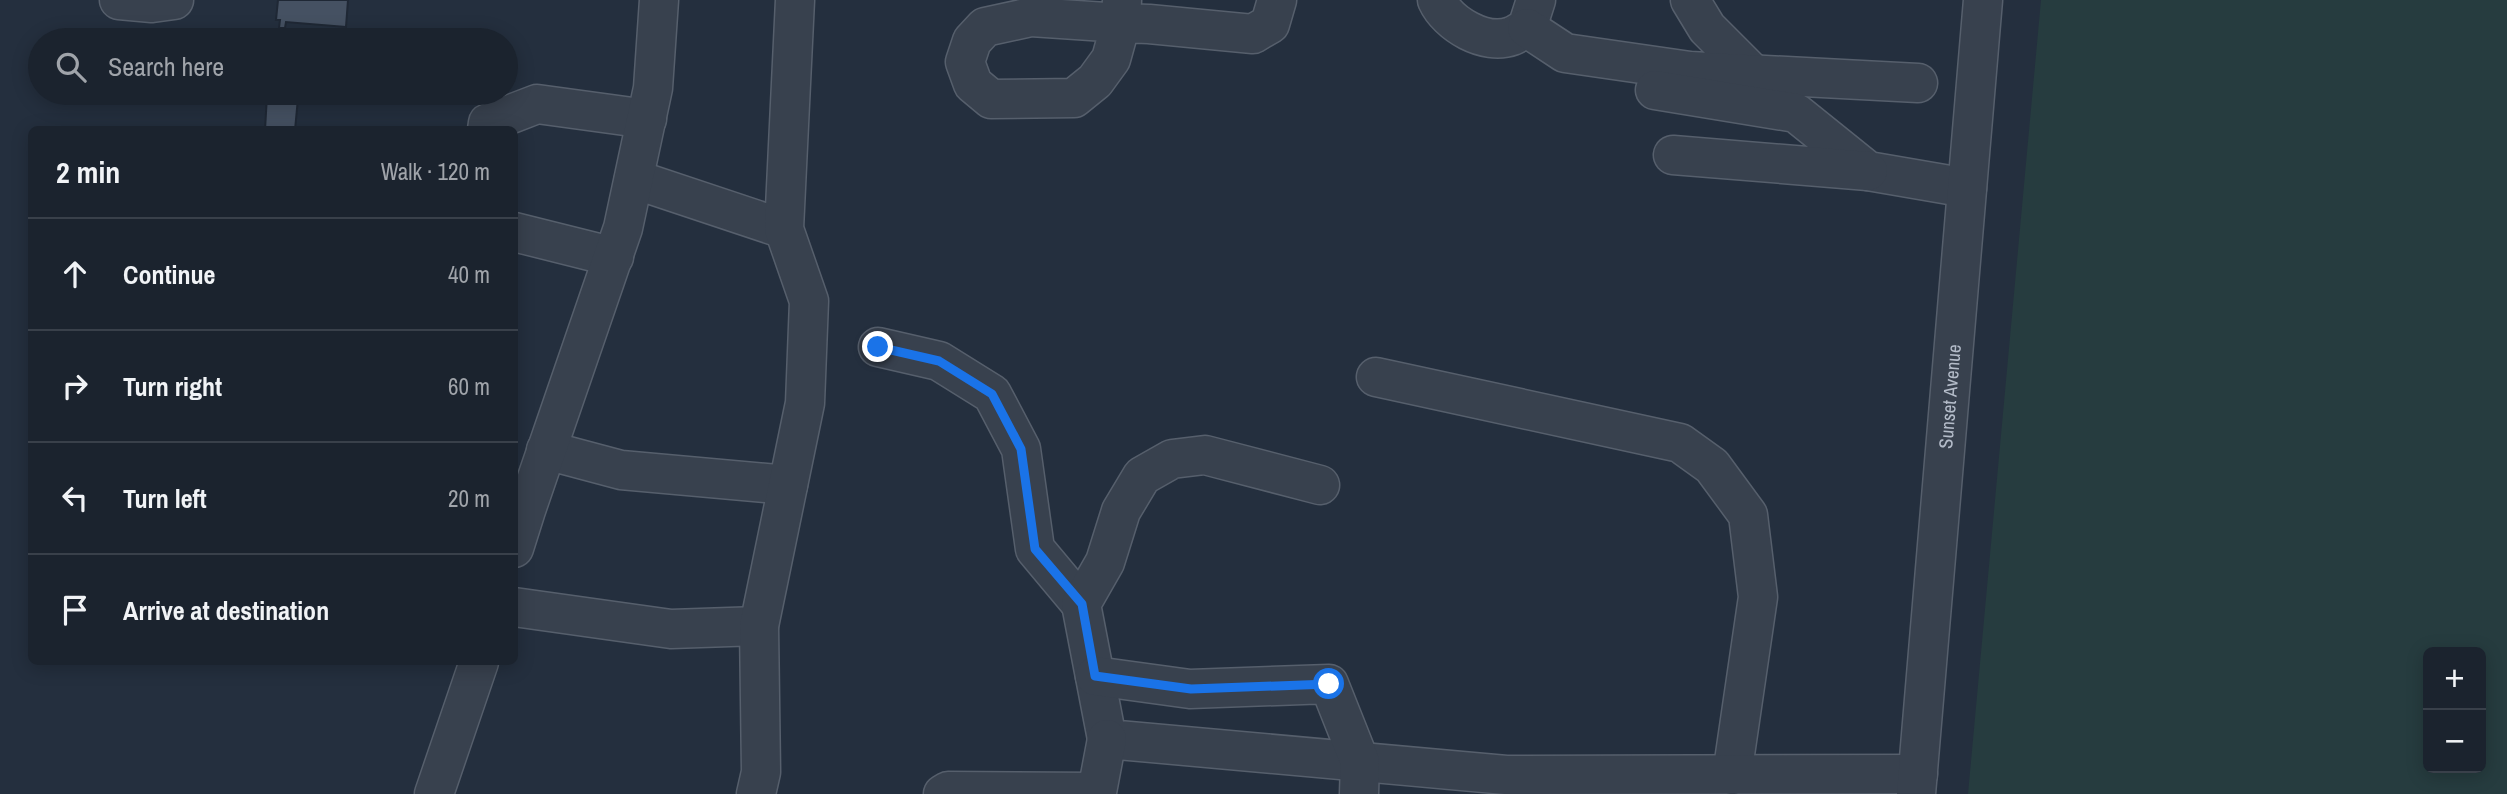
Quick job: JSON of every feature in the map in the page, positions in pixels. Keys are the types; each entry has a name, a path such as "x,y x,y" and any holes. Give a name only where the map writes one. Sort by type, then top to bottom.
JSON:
{"street":[{"path":"119,0 152,3 174,0"},
{"path":"520,507 547,450 623,228 653,88 659,0"},
{"path":"755,794 761,772 759,626 805,402 809,301 784,229 796,0"},
{"path":"1136,12 1253,34 1270,24 1276,0"},
{"path":"1437,0 1441,9 1454,22 1488,37 1510,37 1531,14 1565,53 1690,71 1918,83"},
{"path":"1690,0 1707,28 1753,74"},
{"name":"Sunset Avenue","path":"1917,784 1983,0"},
{"path":"1655,90 1796,113 1868,171"},
{"path":"488,126 488,123 537,104 647,118"},
{"path":"1673,155 1868,171 1967,188"},
{"path":"634,179 784,229"},
{"path":"518,233 614,257"},
{"path":"878,347 939,361 992,394 1021,449 1035,549 1082,604 1107,739 1102,793 948,791 943,794"},
{"path":"1376,377 1680,443 1712,466 1748,515 1758,597 1732,775"},
{"path":"547,450 621,470 788,485"},
{"path":"1082,604 1105,562 1121,511 1142,476 1172,459 1205,455 1320,485"},
{"path":"518,608 671,629 759,626"},
{"path":"434,794 478,665"},
{"path":"1095,676 1191,689 1329,684 1360,778"},
{"path":"1107,739 1360,778 1732,775 1917,784"}],"green space":[{"path":"2041,0 2507,0 2507,794 1968,794"}],"building":[{"path":"278,0 348,0 346,27 286,22 285,28 279,28 280,20 276,20"},
{"path":"266,105 297,105 295,126 265,126"}],"route":[{"path":"878,347 939,361 992,394 1021,449 1035,549 1082,604 1095,676 1191,689 1329,684"}]}
